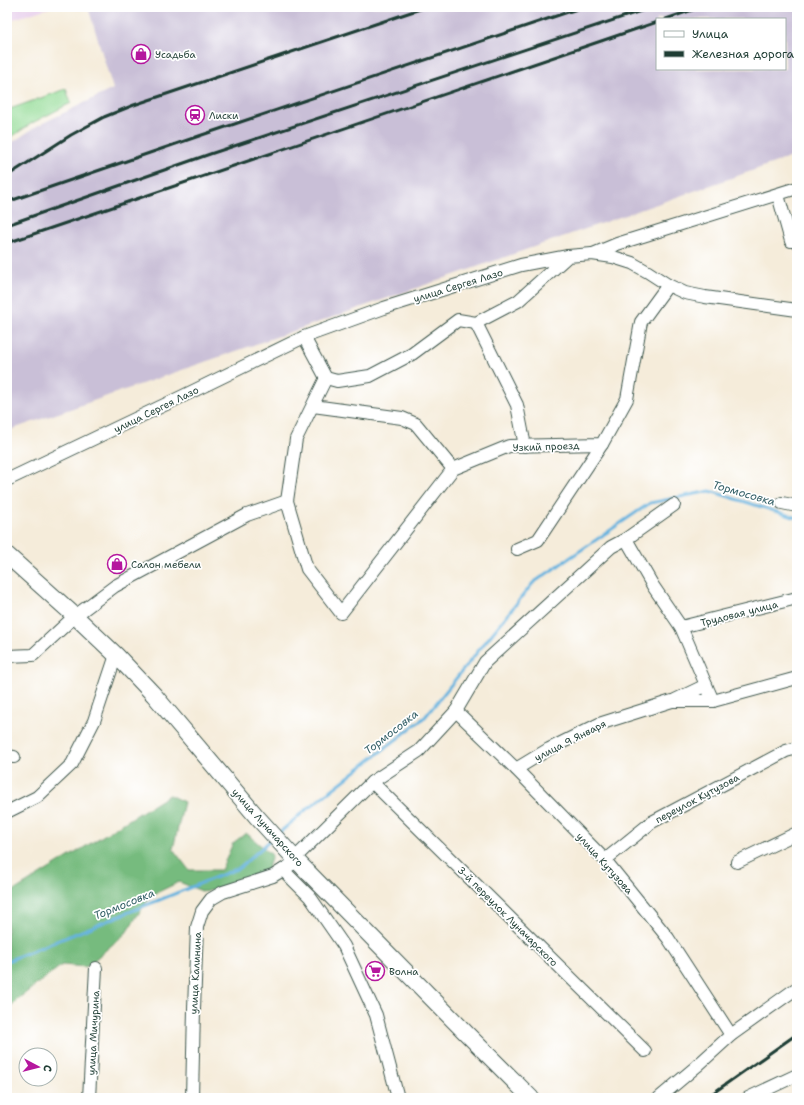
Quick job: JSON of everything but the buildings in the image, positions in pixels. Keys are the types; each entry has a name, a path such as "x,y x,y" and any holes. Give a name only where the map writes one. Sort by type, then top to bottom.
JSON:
{"main road":[{"name":"улица Луначарского","path":"7,555 116,655 154,695 257,817 296,860 466,1034 531,1098"}],"street":[{"path":"592,254 617,244 797,188"},
{"path":"778,195 792,241 797,240"},
{"path":"592,254 613,257 632,263 668,286 685,293 797,310"},
{"name":"улица Сергея Лазо","path":"7,480 304,337 384,308 521,265 568,256 592,254"},
{"path":"304,337 326,378 338,381 370,376 412,354 458,320 476,323 518,301 568,256"},
{"path":"517,550 538,540 602,444 627,399 641,322 668,286"},
{"path":"476,323 517,405 525,446"},
{"path":"7,656 33,655 75,616 115,586 247,515 287,501 296,438 326,378"},
{"path":"313,406 402,418 416,424 453,470"},
{"name":"Узкий проезд","path":"287,501 307,569 341,613 453,470 509,446 602,444"},
{"path":"782,503 797,506"},
{"name":"улица Калинина","path":"192,1098 197,927 202,911 211,899 223,892 272,876 296,860 372,782 419,751 456,711 485,662 611,546 626,538 674,505"},
{"path":"626,538 653,586 681,627 713,701"},
{"name":"Трудовая улица","path":"681,627 797,598"},
{"path":"7,812 37,797 72,764 94,721 116,655"},
{"name":"улица 9 Января","path":"672,701 713,701 797,678"},
{"name":"улица 9 Января","path":"516,769 549,749 599,724 672,701 706,685"},
{"name":"улица Кутузова","path":"456,711 516,769 604,860 668,938 732,1035"},
{"name":"переулок Кутузова","path":"604,860 652,822 786,751 797,748"},
{"name":"3-й переулок Луначарского","path":"372,782 645,1051"},
{"path":"737,862 797,833"},
{"path":"283,870 310,897 344,946 376,1016 398,1098"},
{"name":"улица Мичурина","path":"89,1098 96,968"},
{"path":"659,1098 732,1035 797,988"},
{"path":"748,1098 797,1075"}],"shaded area":[{"path":"7,7 49,7 49,8 7,21"},
{"path":"88,7 797,7 797,155 7,431 7,146 37,126 113,89"}],"green space":[{"path":"66,89 71,103 32,123 7,140 7,110"},
{"path":"169,795 184,802 173,849 189,870 221,870 233,843 246,833 272,855 267,872 231,885 204,892 179,882 150,896 126,933 86,967 62,965 19,998 7,1010 7,895"}],"waterway":[{"name":"Тормосовка","path":"278,834 302,813 425,717 533,583 650,503 710,491 797,518"},
{"name":"Тормосовка","path":"7,961 239,868 271,840"}],"railway":[{"path":"7,176 71,135 104,117 134,105 426,7"},
{"path":"7,202 583,7"},
{"path":"7,225 210,154 653,7"},
{"path":"669,18 701,7"},
{"path":"7,243 656,22"},
{"path":"706,1098 797,1034"}],"place":[{"name":"Усадьба","path":"141,54"},
{"name":"Лиски","path":"195,115"},
{"name":"Салон мебели","path":"117,564"},
{"name":"Волна","path":"375,971"}]}
